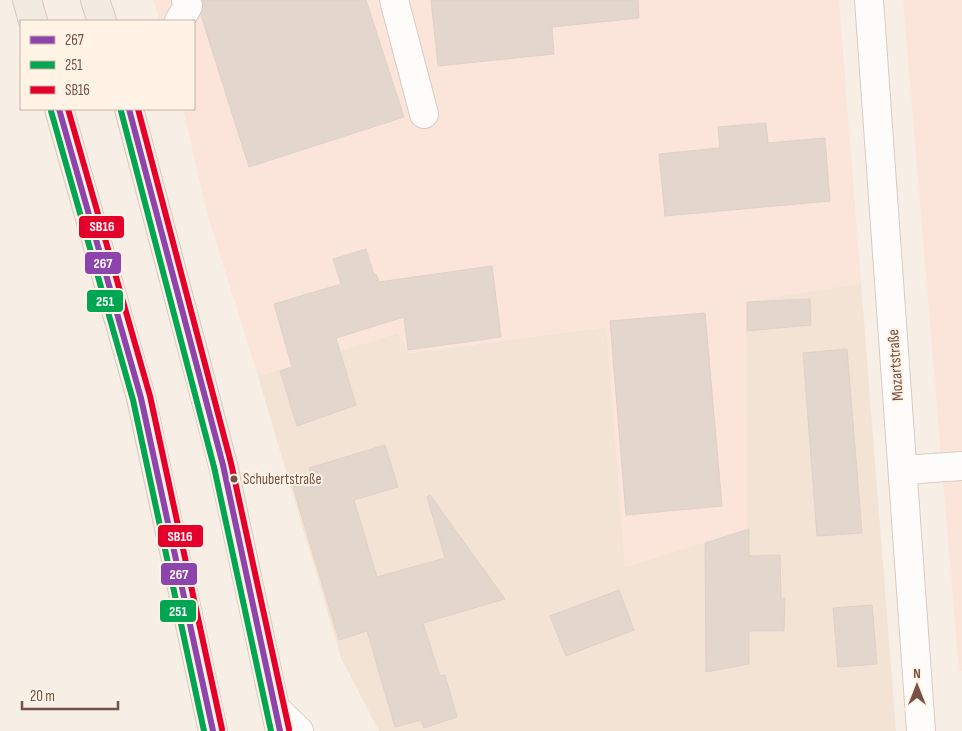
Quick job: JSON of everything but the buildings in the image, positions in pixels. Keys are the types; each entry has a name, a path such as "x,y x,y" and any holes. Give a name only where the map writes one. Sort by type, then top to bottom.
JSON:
{"main road":[{"path":"27,0 34,20"},
{"path":"95,0 102,20"},
{"path":"59,110 140,398 213,731"},
{"path":"129,110 223,464 278,721"}],"street":[{"path":"180,20 188,6 186,0"},
{"path":"394,0 424,114"},
{"name":"Mozartstraße","path":"869,0 904,470 921,731"},
{"path":"904,470 962,466"},
{"path":"278,721 299,731"}],"shaded area":[{"path":"153,0 839,0 861,283 746,302 747,529 625,567 606,327 408,353 398,333 258,376 207,213 183,110 195,110 195,20 160,20"},
{"path":"903,0 962,0 962,671 959,672"},
{"path":"861,283 896,731 379,731 341,658 258,376 398,333 409,353 607,327 625,567 747,529 746,302"}],"transit line":[{"name":"267","path":"59,110 141,398 213,731"},
{"name":"SB16","path":"68,110 150,396 222,729"},
{"name":"267","path":"129,110 223,465 280,731"},
{"name":"SB16","path":"138,110 231,463 289,729"},
{"name":"251","path":"51,111 133,400 204,731"},
{"name":"251","path":"121,111 214,467 271,731"}],"place":[{"name":"Schubertstraße","path":"234,479"}]}
